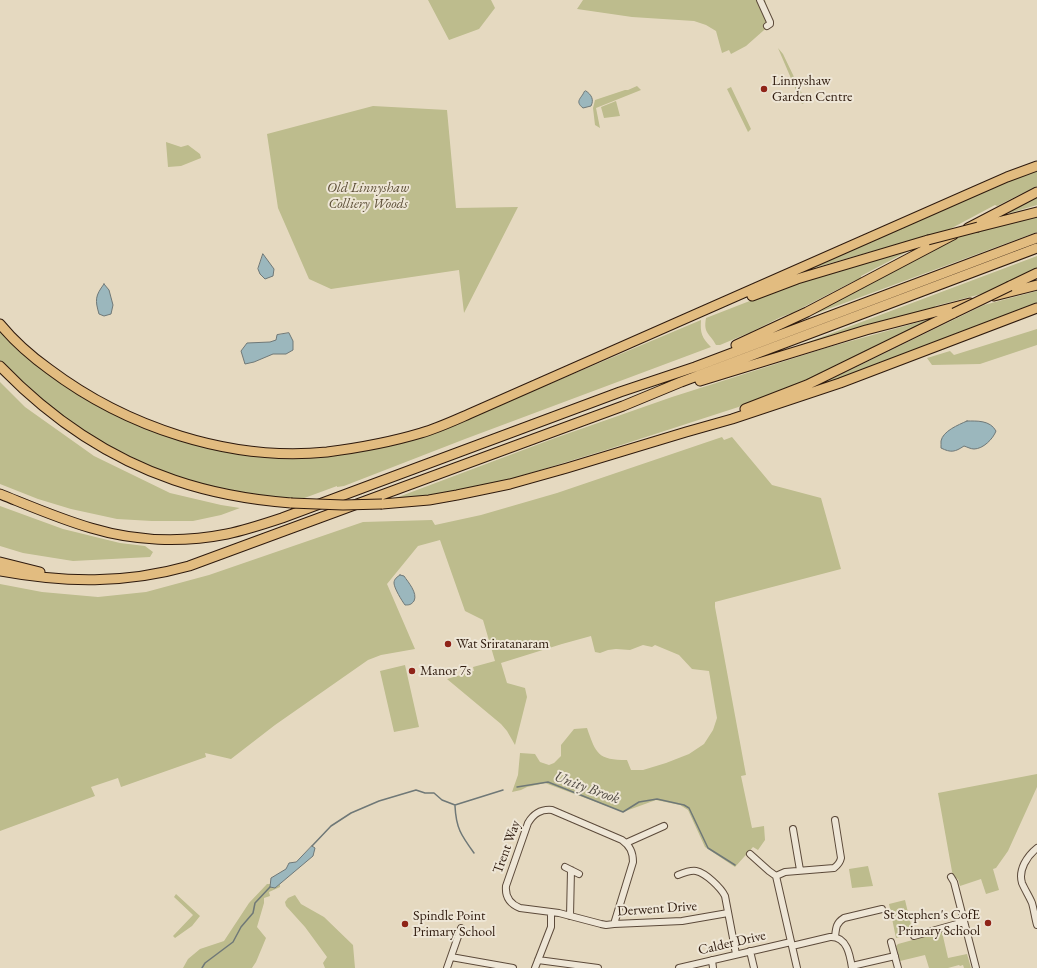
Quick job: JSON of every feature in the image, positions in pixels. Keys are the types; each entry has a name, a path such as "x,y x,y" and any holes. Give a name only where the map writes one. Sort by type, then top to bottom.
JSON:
{"highway":[{"path":"0,324 25,349 59,377 84,393 150,426 204,442 234,448 272,452 326,452 378,444 422,433 595,359 1007,177 1037,166"},
{"path":"620,392 693,361 729,348 780,325 1037,192"},
{"path":"595,359 797,279 978,226 1037,212"},
{"path":"0,494 72,522 113,534 131,537 190,539 216,536 250,528 282,518 620,392 695,367 1037,238"},
{"path":"0,571 22,575 85,580 133,578 174,571 623,406 1037,248"},
{"path":"686,432 807,385 1037,273"},
{"path":"623,406 866,330 1037,285"},
{"path":"0,366 17,384 55,416 100,446 131,462 175,481 247,498 291,503 344,505 382,504 430,500 503,485 567,468 732,419 840,383 1037,308"},
{"path":"0,562 85,580"}],"street":[{"path":"760,0 770,22 768,26"},
{"name":"Trent Way","path":"588,921 550,912 516,907 509,900 506,886 528,823 531,817 536,813 552,810 626,843"},
{"path":"776,876 785,872 834,868 837,866 841,858 836,820"},
{"path":"614,924 634,862 633,855 626,843 664,826"},
{"path":"792,829 800,870"},
{"path":"1035,923 1033,905 1022,883 1022,877 1024,864 1027,858 1037,848"},
{"path":"751,853 776,876 782,908 797,968"},
{"path":"570,916 568,869 579,874"},
{"path":"678,875 695,871 717,884 722,890 725,896 736,954"},
{"path":"951,877 954,882 976,968"},
{"path":"878,910 840,920 837,924 835,937 845,943 848,948 852,967 895,956"},
{"path":"535,968 551,927 550,912"},
{"name":"Derwent Drive","path":"588,921 606,925 682,921 728,913"},
{"path":"914,936 964,922"},
{"path":"447,968 461,928"},
{"name":"Calder Drive","path":"679,968 750,951 835,937"},
{"path":"891,942 898,968"},
{"path":"750,951 754,968"},
{"path":"451,957 513,968"},
{"path":"538,960 598,968"},
{"path":"712,960 713,968"}],"green space":[{"path":"428,0 491,0 495,8 479,29 449,40"},
{"path":"583,0 765,0 772,23 746,46 731,54 729,50 722,53 716,31 706,25 694,21 632,17 577,9"},
{"path":"778,48 783,54 806,102 802,104"},
{"path":"637,86 641,90 596,108 600,128 595,125 593,108 595,100"},
{"path":"731,87 751,129 748,132 727,89"},
{"path":"616,101 620,116 604,118 601,107"},
{"name":"Old Linnyshaw Colliery Woods","path":"373,106 447,110 456,208 518,207 464,313 459,270 331,289 309,279 278,208 267,134"},
{"path":"166,142 181,147 188,145 200,154 201,158 181,166 168,167"},
{"path":"1037,169 1037,186 997,206 995,205 950,229 810,269 809,268"},
{"path":"1037,196 1037,205 1010,213 1007,212"},
{"path":"1037,214 1037,232 793,322 963,235"},
{"path":"914,248 861,276 861,278 792,313 720,345 716,345 706,330 706,318 783,288"},
{"path":"1037,256 1037,270 993,291 935,306 935,308 787,350"},
{"path":"1037,291 1037,304 807,391 984,305"},
{"path":"937,317 822,374 757,401 501,482 425,497 393,499 555,438 672,397 826,348"},
{"path":"701,320 702,335 711,347 344,486 337,486 299,500 247,496 173,476 125,456 83,431 49,406 14,376 0,360 0,329 64,384 100,407 142,426 248,453 344,453 483,412"},
{"path":"1037,329 1037,345 980,364 932,365 927,358 950,351 954,355"},
{"path":"0,382 25,407 94,456 170,493 240,508 221,515 193,521 117,519 71,509 38,499 0,484"},
{"path":"722,437 724,440 732,437 772,485 821,498 841,569 715,602 746,775 741,776 752,828 764,826 765,840 758,850 753,847 735,867 705,847 688,810 680,805 656,800 623,812 545,783 512,792 518,775 520,753 535,754 540,762 549,765 554,763 561,756 561,745 574,729 587,728 596,750 600,754 610,759 627,760 631,770 643,770 689,754 704,744 713,730 717,718 709,671 692,669 679,655 655,645 652,647 643,645 630,650 616,649 600,653 595,652 591,636 501,663 507,683 525,688 527,697 515,745 501,724 447,679 474,671 473,667 495,661 483,620 465,611 440,540 418,546 387,584 415,649 381,655 368,660 275,725 231,759 205,753 206,757 121,787 118,778 91,787 95,796 0,831 0,584 42,592 98,597 146,592 209,575 363,522 432,520 435,525 481,515 557,493"},
{"path":"0,506 63,529 120,543 145,546 153,552 150,557 73,561 23,553 0,546"},
{"path":"405,665 419,727 394,732 380,671"},
{"path":"1037,774 1037,787 1008,851 996,868 993,869 999,890 986,894 981,879 960,886 958,879 953,877 938,793"},
{"path":"868,866 873,886 852,888 849,869"},
{"path":"267,884 270,884 270,887 275,888 280,884 280,887 269,892 270,896 264,898 257,927 266,938 252,968 183,968 188,959 200,949 224,941 249,903"},
{"path":"176,894 200,916 192,926 175,938 173,936 193,915 174,897"},
{"path":"295,895 301,904 324,917 353,945 355,968 325,968 323,963 327,957 305,927 286,906 285,902 288,898"},
{"path":"905,900 913,933 896,938 889,904"},
{"path":"942,932 948,958 967,954 971,968 964,968 963,965 959,965 948,968 929,968 925,955 900,961 896,946 898,944"}],"water":[{"path":"586,91 590,94 592,102 591,106 583,108 580,106 579,100"},
{"path":"263,254 274,269 273,276 265,279 260,274 258,269"},
{"path":"104,284 109,290 113,305 111,314 104,316 99,314 96,302 97,295"},
{"path":"289,333 293,341 293,350 286,354 273,354 245,364 241,351 247,343 270,342 276,340 277,335"},
{"path":"967,421 987,423 996,431 987,443 977,449 964,446 955,451 948,451 941,448 942,437 951,429"},
{"path":"400,575 404,576 414,591 415,598 410,604 405,605 394,585 395,579"},
{"path":"312,846 315,848 313,856 275,888 270,887 271,878 286,869 289,863 296,862"}],"waterway":[{"name":"Unity Brook","path":"517,787 548,782 623,812 639,802 657,799 684,805 689,808 708,848 735,865"},
{"name":"Unity Brook","path":"312,846 331,826 351,813 379,801 416,790 425,793 434,793 442,800 455,805 503,790"},
{"path":"455,806 460,831 474,853"},
{"name":"Unity Brook","path":"202,968 205,963 233,942 241,927 253,913 255,903 270,887"}],"place":[{"name":"Linnyshaw Garden Centre","path":"764,89"},
{"name":"Wat Sriratanaram","path":"448,644"},
{"name":"Manor 7s","path":"412,671"},
{"name":"St Stephen's CofE Primary School","path":"988,923"},
{"name":"Spindle Point Primary School","path":"405,924"}]}
